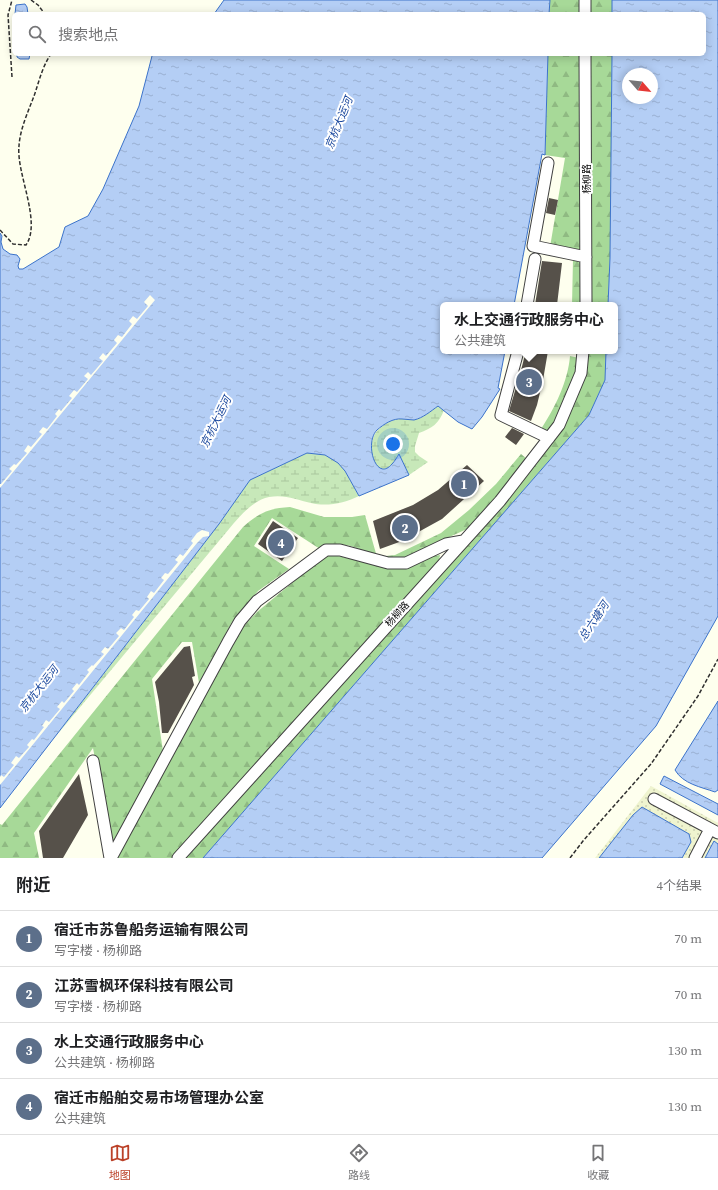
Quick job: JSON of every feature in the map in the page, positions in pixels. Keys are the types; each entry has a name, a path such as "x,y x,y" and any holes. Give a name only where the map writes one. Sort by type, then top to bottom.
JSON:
{"street":[{"path":"585,0 585,12"},
{"name":"杨柳路","path":"585,56 586,302"},
{"path":"548,163 533,246 586,257"},
{"path":"528,302 535,259"},
{"path":"517,354 501,415 549,438"},
{"name":"杨柳路","path":"178,858 500,501 559,425 581,373 583,354"},
{"path":"111,858 228,642 240,621 257,601 326,550 340,550 388,563 406,563 446,544 463,541"},
{"path":"93,761 111,858"},
{"path":"654,798 714,831 695,858"}],"path":[{"path":"12,0 8,15 12,77"},
{"path":"31,0 38,5 43,12"},
{"path":"0,230 13,244 26,245 30,237 31,224 18,147 36,86 45,62 50,56"},
{"path":"570,858 650,764 698,696 718,659"}],"green space":[{"path":"550,0 581,0 581,12 549,12"},
{"path":"589,0 612,0 612,12 589,12"},
{"path":"548,56 582,56 583,252 550,247 565,158 545,155"},
{"path":"589,56 612,56 608,302 589,302"},
{"path":"573,259 583,260 581,302 572,302"},
{"path":"588,354 606,354 605,380 589,415 203,858 186,858 529,470 581,384"},
{"path":"570,356 579,358 576,377 568,397 549,433 541,429 564,385"},
{"path":"438,405 444,410 440,419 428,429 419,433 415,446 415,452 428,462 409,475 399,454 390,467 384,469 378,468 372,457 372,442 374,435 378,430 395,419 414,420 421,418"},
{"path":"307,453 319,453 326,455 337,462 346,472 359,496 348,501 323,505 275,496 263,499 252,505 233,524 56,736 219,524 250,480"},
{"path":"521,454 527,459 478,520 467,529 403,558 387,560 386,556 395,555 441,533 469,510 496,484"},
{"path":"290,507 324,517 352,517 365,515 377,557 356,548 343,545 329,546 320,549 272,518 254,546 289,569 258,591 232,622 199,683 192,642 182,642 152,679 163,751 111,846 93,748 34,833 39,858 0,858 0,824 2,825 243,527 254,518 265,512"},
{"path":"440,555 439,561 173,858 117,858 242,628 257,612 316,563 327,556 338,556 395,569 407,568 433,556"},
{"path":"651,786 718,823 718,858 595,858"}],"water":[{"path":"224,0 550,0 549,12 215,12"},
{"name":"总六塘河","path":"612,0 718,0 718,616 656,726 542,858 203,858 589,415 605,380 606,354 618,354 618,302 608,302 612,56 706,56 706,12 612,12"},
{"path":"25,4 28,12 15,12 16,5"},
{"path":"30,56 29,59 20,59 17,57"},
{"name":"京杭大运河","path":"152,56 548,56 545,155 542,154 515,302 440,302 440,354 504,354 498,388 500,389 482,417 472,429 458,422 438,406 427,414 414,420 395,419 389,422 377,430 373,436 372,451 374,459 381,469 386,469 393,463 399,454 409,475 359,496 345,471 338,463 325,455 307,453 250,480 219,524 0,808 0,233 2,236 1,242 3,249 10,254 17,255 20,259 18,266 19,269 23,269 59,247 65,227 88,216 103,189 139,106"},
{"path":"718,701 718,790 715,792 687,782 678,775 675,770"},
{"path":"664,776 718,804 718,815 660,784"},
{"path":"642,807 689,834 691,842 682,858 599,858 633,815"},
{"path":"714,841 718,844 718,858 705,858"}],"pier":[{"path":"150,295 155,300 0,488 0,484 12,471 9,469 14,464 16,465 27,453 24,451 28,445 31,447 42,434 39,432 43,427 47,429 57,416 55,414 59,409 61,411 72,398 69,396 74,390 77,392 88,379 84,376 88,372 91,375 103,361 99,358 103,353 106,356 117,343 114,340 118,335 122,337 132,324 129,321 133,316 137,319 148,306 144,302"},
{"path":"202,530 209,532 209,536 203,537 197,543 0,785 1,775 4,777 14,765 11,763 16,756 19,758 29,747 27,745 32,739 34,740 44,727 42,726 46,720 49,722 60,709 57,707 62,701 64,703 74,691 72,689 77,683 79,685 89,672 87,670 104,654 101,652 105,647 108,649 119,636 116,633 121,628 124,630 134,617 132,615 136,610 139,611 149,599 147,597 151,591 154,593 164,580 161,578 165,573 168,574 178,562 175,560 180,554 183,556 193,543 191,541 197,533"}],"building":[{"path":"549,198 558,200 555,215 546,213"},
{"path":"542,261 562,263 557,302 535,302"},
{"path":"525,354 547,354 537,405 531,421 509,411"},
{"path":"512,428 524,434 516,445 505,437"},
{"path":"467,465 484,481 442,519 402,541 380,549 373,521 413,505 438,490"},
{"path":"273,521 298,538 282,561 258,544"},
{"path":"190,646 195,676 192,677 194,685 168,733 162,733 159,702 155,682 184,647"},
{"path":"79,774 88,815 63,858 43,858 39,831"}],"place":[{"name":"水上交通行政服务中心","path":"529,382"},
{"name":"宿迁市苏鲁船务运输有限公司","path":"464,484"},
{"name":"江苏雪枫环保科技有限公司","path":"405,528"},
{"name":"宿迁市船舶交易市场管理办公室","path":"281,543"}]}
